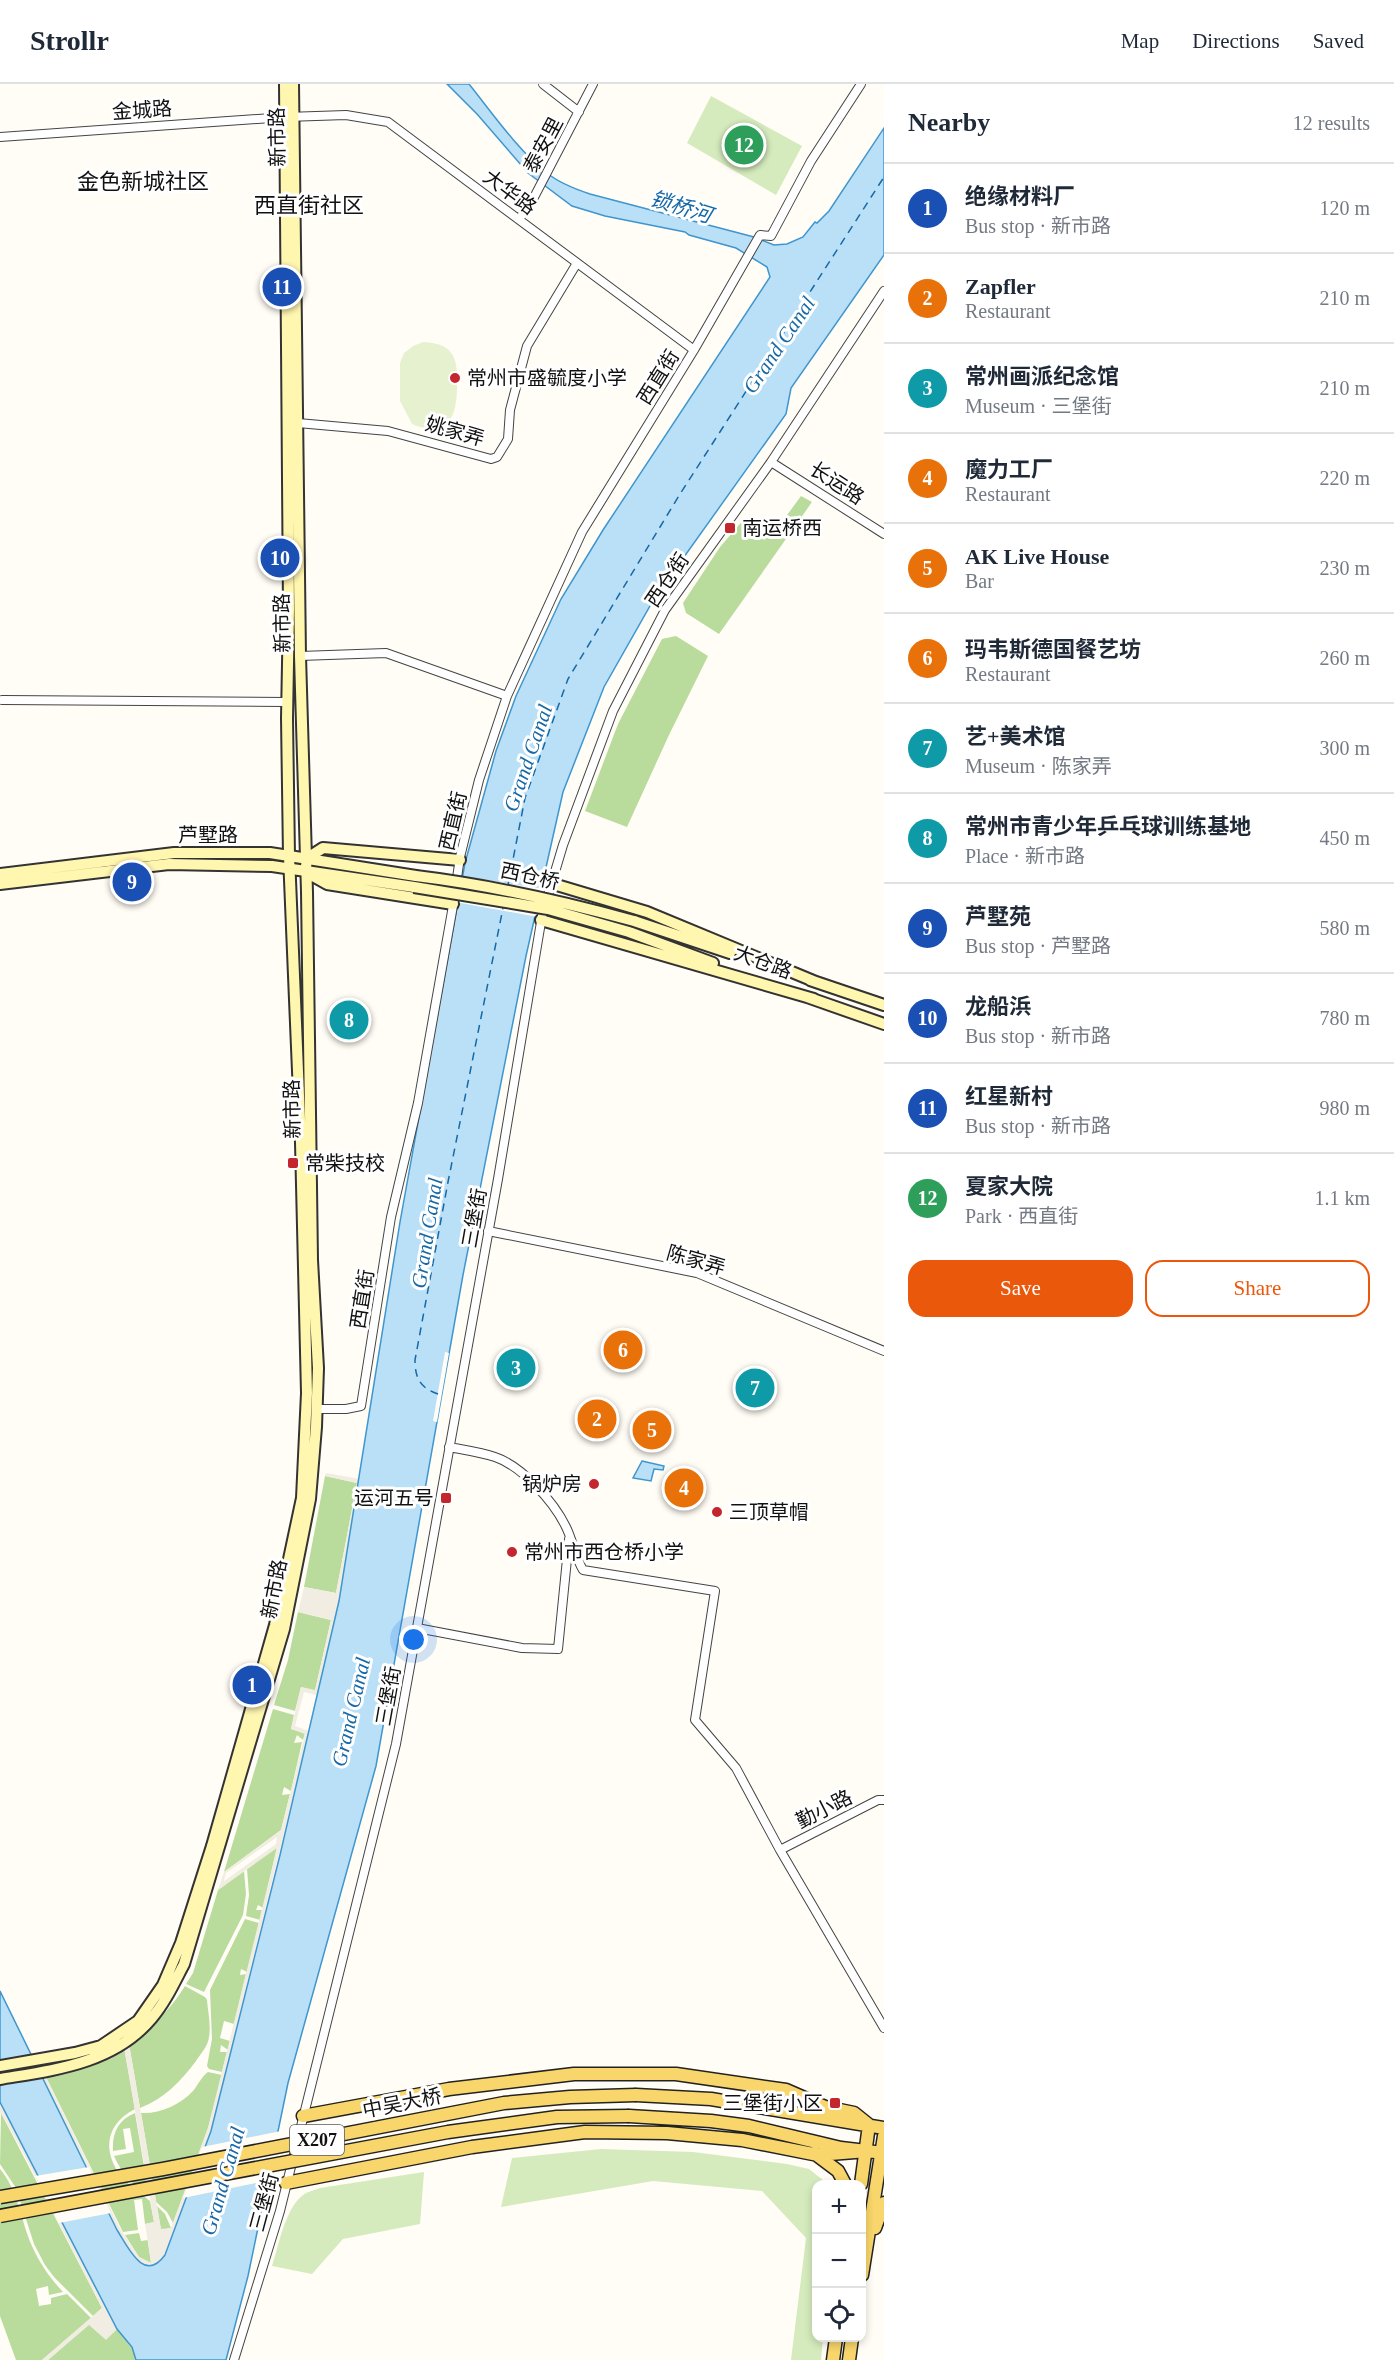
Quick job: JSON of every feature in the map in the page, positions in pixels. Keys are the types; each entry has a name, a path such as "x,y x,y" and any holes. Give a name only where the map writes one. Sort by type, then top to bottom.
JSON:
{"main road":[{"path":"303,2116 449,2089 574,2074 676,2074 786,2090 825,2107 854,2113 869,2125 862,2180"},
{"name":"中吴大桥","path":"0,2196 163,2169 504,2103 570,2097 636,2095 711,2099 884,2128"},
{"path":"798,2112 825,2107"},
{"name":"中吴大桥","path":"0,2217 448,2132 556,2116 629,2116 711,2121 749,2126"},
{"path":"749,2126 841,2148 883,2153"},
{"path":"749,2126 818,2155 838,2171 844,2180"},
{"path":"286,2183 472,2147 585,2132 667,2133 742,2140 818,2155 867,2151"},
{"path":"866,2249 884,2136"},
{"path":"866,2259 884,2203"},
{"path":"832,2360 835,2342"},
{"path":"849,2360 851,2342"}],"street":[{"name":"新市路","path":"0,2079 78,2064 109,2052 131,2038 156,2013 167,1997 184,1964 284,1629 310,1499 318,1368 312,1249 306,859 300,656 298,423 290,117 285,84"},
{"name":"新市路","path":"0,2066 101,2046 138,2020 164,1985 181,1943 198,1889 275,1625 302,1498 307,1393 301,1143 289,856 287,702 290,117 293,84"},
{"path":"543,84 579,112"},
{"name":"泰安里","path":"519,219 530,205 593,84"},
{"name":"西直街","path":"317,1409 346,1409 361,1406 391,1217 418,1103 460,860 479,780 507,696 582,532 694,350 760,235 771,236 811,161 861,84"},
{"name":"大华路","path":"290,117 346,115 388,122 694,350"},
{"name":"金城路","path":"0,137 290,117"},
{"name":"姚家弄","path":"298,423 388,431 491,459 497,457 501,454 508,439 510,410 527,346 577,263"},
{"name":"西仓街","path":"541,920 550,882 613,711 665,610 771,462 884,291"},
{"name":"长运路","path":"771,462 884,534"},
{"path":"300,656 386,653 507,696"},
{"path":"2,700 287,702"},
{"path":"306,859 323,848 460,860"},
{"name":"芦墅路","path":"0,874 174,852 270,853 415,881"},
{"name":"芦墅路","path":"0,884 169,864 272,866 306,872 415,881"},
{"path":"306,872 327,884 453,904"},
{"name":"西仓桥","path":"415,881 466,882 552,898 634,921"},
{"name":"西仓桥","path":"415,881 548,909 629,932"},
{"path":"550,882 647,912 816,982"},
{"path":"541,920 814,999"},
{"name":"三堡街","path":"234,2360 286,2183 396,1744 541,920"},
{"name":"大仓路","path":"634,921 884,1005"},
{"name":"大仓路","path":"629,932 884,1024"},
{"name":"陈家弄","path":"488,1231 697,1273 884,1351"},
{"path":"449,1447 496,1457 518,1470 546,1497 566,1526 583,1570 590,1573 715,1592 694,1720 736,1768 780,1850 884,2028"},
{"path":"417,1628 522,1647 558,1649 570,1536"},
{"name":"勤小路","path":"780,1850 878,1800 884,1800"}],"green space":[{"path":"711,96 802,146 776,195 687,143"},
{"path":"423,342 443,346 449,350 456,363 457,390 454,410 451,418 440,428 423,428 412,424 400,401 400,363 404,353"},
{"path":"801,496 812,502 719,634 686,613 683,603 720,547 745,518 771,537"},
{"path":"676,636 708,656 627,827 585,811 618,724 662,639"},
{"path":"325,1476 357,1483 336,1593 304,1587"},
{"path":"298,1612 331,1620 315,1691 301,1687 295,1711 274,1705 288,1660"},
{"path":"273,1709 294,1715 291,1729 305,1733 303,1740 297,1735 294,1743 302,1742 291,1791 284,1787 282,1795 290,1794 281,1830 224,1872"},
{"path":"277,1847 263,1908 258,1905 256,1910 262,1910 260,1920 246,1916 249,1895 247,1869"},
{"path":"244,1871 246,1894 243,1915 204,1992 186,1984 193,1973 218,1890"},
{"path":"245,1919 259,1923 247,1972 241,1969 240,1975 246,1974 234,2024 224,2021 220,2038 230,2041 228,2050 221,2045 220,2052 227,2052 222,2072 209,2069 207,2066 212,2039 210,1990"},
{"path":"185,1986 207,2000 210,2028 207,2043 196,2061 178,2082 157,2099 140,2108 129,2044 160,2018"},
{"path":"124,2047 135,2109 119,2121 114,2128 110,2136 110,2154 121,2176 150,2201 154,2222 145,2224 142,2199 134,2200 138,2230 123,2232 45,2075 89,2066"},
{"path":"208,2072 222,2075 208,2128 173,2223 167,2212 156,2202 141,2113 155,2112 176,2104 193,2091"},
{"path":"1,2113 102,2308 93,2316 54,2277 34,2244 16,2188 0,2164"},
{"path":"135,2113 149,2196 128,2179 114,2156 134,2152 130,2128 123,2129 126,2149 113,2151 117,2128 124,2119"},
{"path":"601,2149 693,2152 809,2169 823,2180 812,2180 812,2342 823,2342 821,2360 791,2360 806,2238 762,2191 653,2181 501,2207 512,2158"},
{"path":"0,2169 11,2186 35,2253 63,2292 49,2295 48,2286 36,2289 39,2306 51,2304 51,2298 67,2294 91,2318 42,2360 16,2360 0,2316"},
{"path":"424,2172 420,2224 343,2239 312,2274 272,2266 288,2215 299,2198 306,2193 320,2188"},
{"path":"157,2206 165,2214 171,2228 161,2230"},
{"path":"139,2233 141,2241 148,2240 151,2263 139,2257 125,2235"},
{"path":"89,2324 106,2339 117,2329 132,2347 136,2360 48,2360"}],"shaded area":[{"path":"326,1473 360,1479 339,1601 317,1695 304,1692 295,1726 309,1731 211,2131 165,2255 160,2262 147,2266 137,2260 117,2230 41,2075 45,2075 120,2228 139,2257 151,2263 145,2224 154,2222 124,2047 129,2044 161,2229 171,2228 208,2128 277,1848 218,1890 224,1872 281,1830 305,1734 291,1729 301,1687 315,1690 331,1620 298,1612 304,1587 336,1593 357,1483 325,1476","holes":["277,1837 276,1844 224,1881 226,1873"]},
{"path":"0,2102 117,2329 106,2340 89,2325 48,2360 42,2360 102,2308 23,2153 0,2114"}],"water":[{"name":"Grand Canal","path":"447,84 469,84 506,131 536,164 562,183 590,194 754,237 774,245 787,244 803,237 815,222 817,223 829,211 884,128 884,255 791,388 786,414 654,599 604,687 563,792 526,956 463,1275 376,1766 288,2083 248,2276 226,2360 136,2360 132,2347 117,2329 0,2102 0,1991 117,2230 137,2260 150,2266 157,2263 165,2255 211,2131 280,1855 339,1601 400,1222 465,863 496,751 516,696 561,599 603,530 770,277 767,267 736,248 685,232 605,216 572,206 528,173 477,114"},
{"path":"642,1461 664,1466 663,1470 654,1469 651,1481 633,1478"}],"pier":[{"path":"460,876 544,889 538,917 455,902"},
{"path":"445,1352 449,1353 437,1422 433,1421"},
{"path":"281,2131 271,2180 183,2198 202,2147"},
{"path":"89,2167 111,2213 59,2223 35,2176"}],"ferry route":[{"path":"508,885 525,798 568,679 680,494 884,177"},
{"path":"438,1394 427,1389 420,1382 415,1360 503,908"}],"place":[{"name":"夏家大院","path":"744,145"},
{"name":"红星新村","path":"282,287"},
{"name":"常州市盛毓度小学","path":"455,378"},
{"name":"南运桥西","path":"730,528"},
{"name":"龙船浜","path":"280,558"},
{"name":"芦墅苑","path":"132,882"},
{"name":"常州市青少年乒乓球训练基地","path":"349,1020"},
{"name":"常柴技校","path":"293,1163"},
{"name":"玛韦斯德国餐艺坊","path":"623,1350"},
{"name":"常州画派纪念馆","path":"516,1368"},
{"name":"艺+美术馆","path":"755,1388"},
{"name":"Zapfler","path":"597,1419"},
{"name":"AK Live House","path":"652,1430"},
{"name":"锅炉房","path":"594,1484"},
{"name":"魔力工厂","path":"684,1488"},
{"name":"运河五号","path":"446,1498"},
{"name":"三顶草帽","path":"717,1512"},
{"name":"常州市西仓桥小学","path":"512,1552"},
{"name":"绝缘材料厂","path":"252,1685"},
{"name":"三堡街小区","path":"835,2103"}],"district":[{"name":"金色新城社区","path":"143,181"},
{"name":"西直街社区","path":"309,205"}],"water label":[{"name":"锁桥河","path":"681,207"}]}
